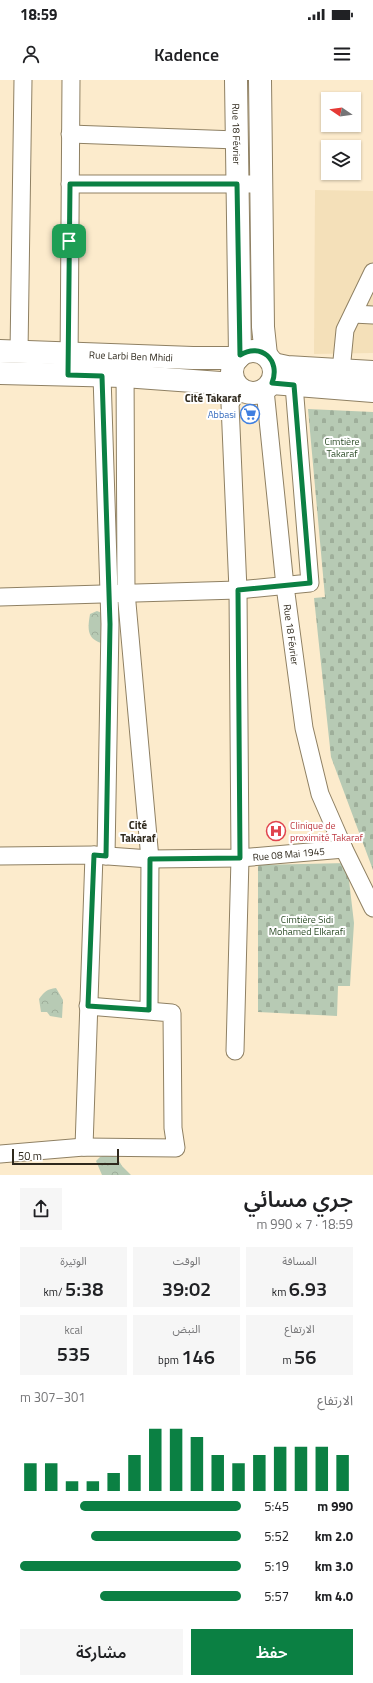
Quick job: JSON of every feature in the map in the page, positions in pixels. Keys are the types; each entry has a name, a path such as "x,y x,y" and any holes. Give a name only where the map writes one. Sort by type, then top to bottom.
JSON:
{"street":[{"path":"9,352 23,80"},
{"path":"68,365 71,80"},
{"name":"Rue 18 Février","path":"236,80 239,357"},
{"name":"Rue 18 Février","path":"260,80 263,327 269,373 277,512 285,586 304,728 320,794 344,850"},
{"path":"70,134 237,140"},
{"path":"70,184 261,184"},
{"path":"340,380 345,330 369,288 373,272"},
{"path":"353,314 373,315"},
{"path":"235,1051 240,858 238,590 230,404 237,386 232,370 239,357 250,351 261,352 269,373 294,385 340,380 373,372"},
{"name":"Rue Larbi Ben Mhidi","path":"9,352 68,365 102,376 124,376 237,386"},
{"path":"84,1147 88,1006 100,855 110,624 102,376 104,355"},
{"name":"Rue Larbi Ben Mhidi","path":"0,373 68,365 104,355 193,358 239,357"},
{"path":"126,355 124,376 126,592 150,859 149,1010"},
{"path":"237,386 247,392 253,393 269,373 287,367 340,380 373,391"},
{"path":"0,597 126,592 238,590 310,583 294,385"},
{"path":"277,512 304,508"},
{"path":"344,850 373,908"},
{"name":"Rue 08 Mai 1945","path":"0,856 100,855 150,859 240,858 344,850"},
{"path":"0,1154 84,1147 176,1148 173,1128 172,1013 88,1006"}],"shaded area":[{"path":"315,190 373,191 373,353 314,354"}],"green space":[{"name":"Cimtière Takaraf","path":"308,409 373,412 373,870 331,757 314,598 325,597"},
{"path":"97,611 102,613 105,638 101,643 96,641 89,632 90,614"},
{"name":"Cimtière Sidi Mohamed Elkarafi","path":"347,863 354,923 350,986 338,986 337,1016 258,1012 258,865"},
{"path":"56,988 63,1000 62,1018 50,1016 47,1012 41,1012 39,999 42,994 50,989"},
{"path":"107,1154 116,1156 122,1166 131,1175 102,1175 96,1161 100,1157"}],"place":[{"name":"Abbasi","path":"250,414"},
{"name":"Clinique de proximité Takaraf","path":"276,831"}],"district":[{"name":"Cité Takaraf","path":"213,398"},
{"name":"Cité Takaraf","path":"138,831"}],"route":[{"path":"70,184 237,184 240,355 250,351 261,352 270,359 273,364 275,370 272,383 294,385 310,583 238,590 240,858 150,859 149,1010 88,1006 94,855 106,856 110,624 102,376 68,375 69,241 70,184"}]}
